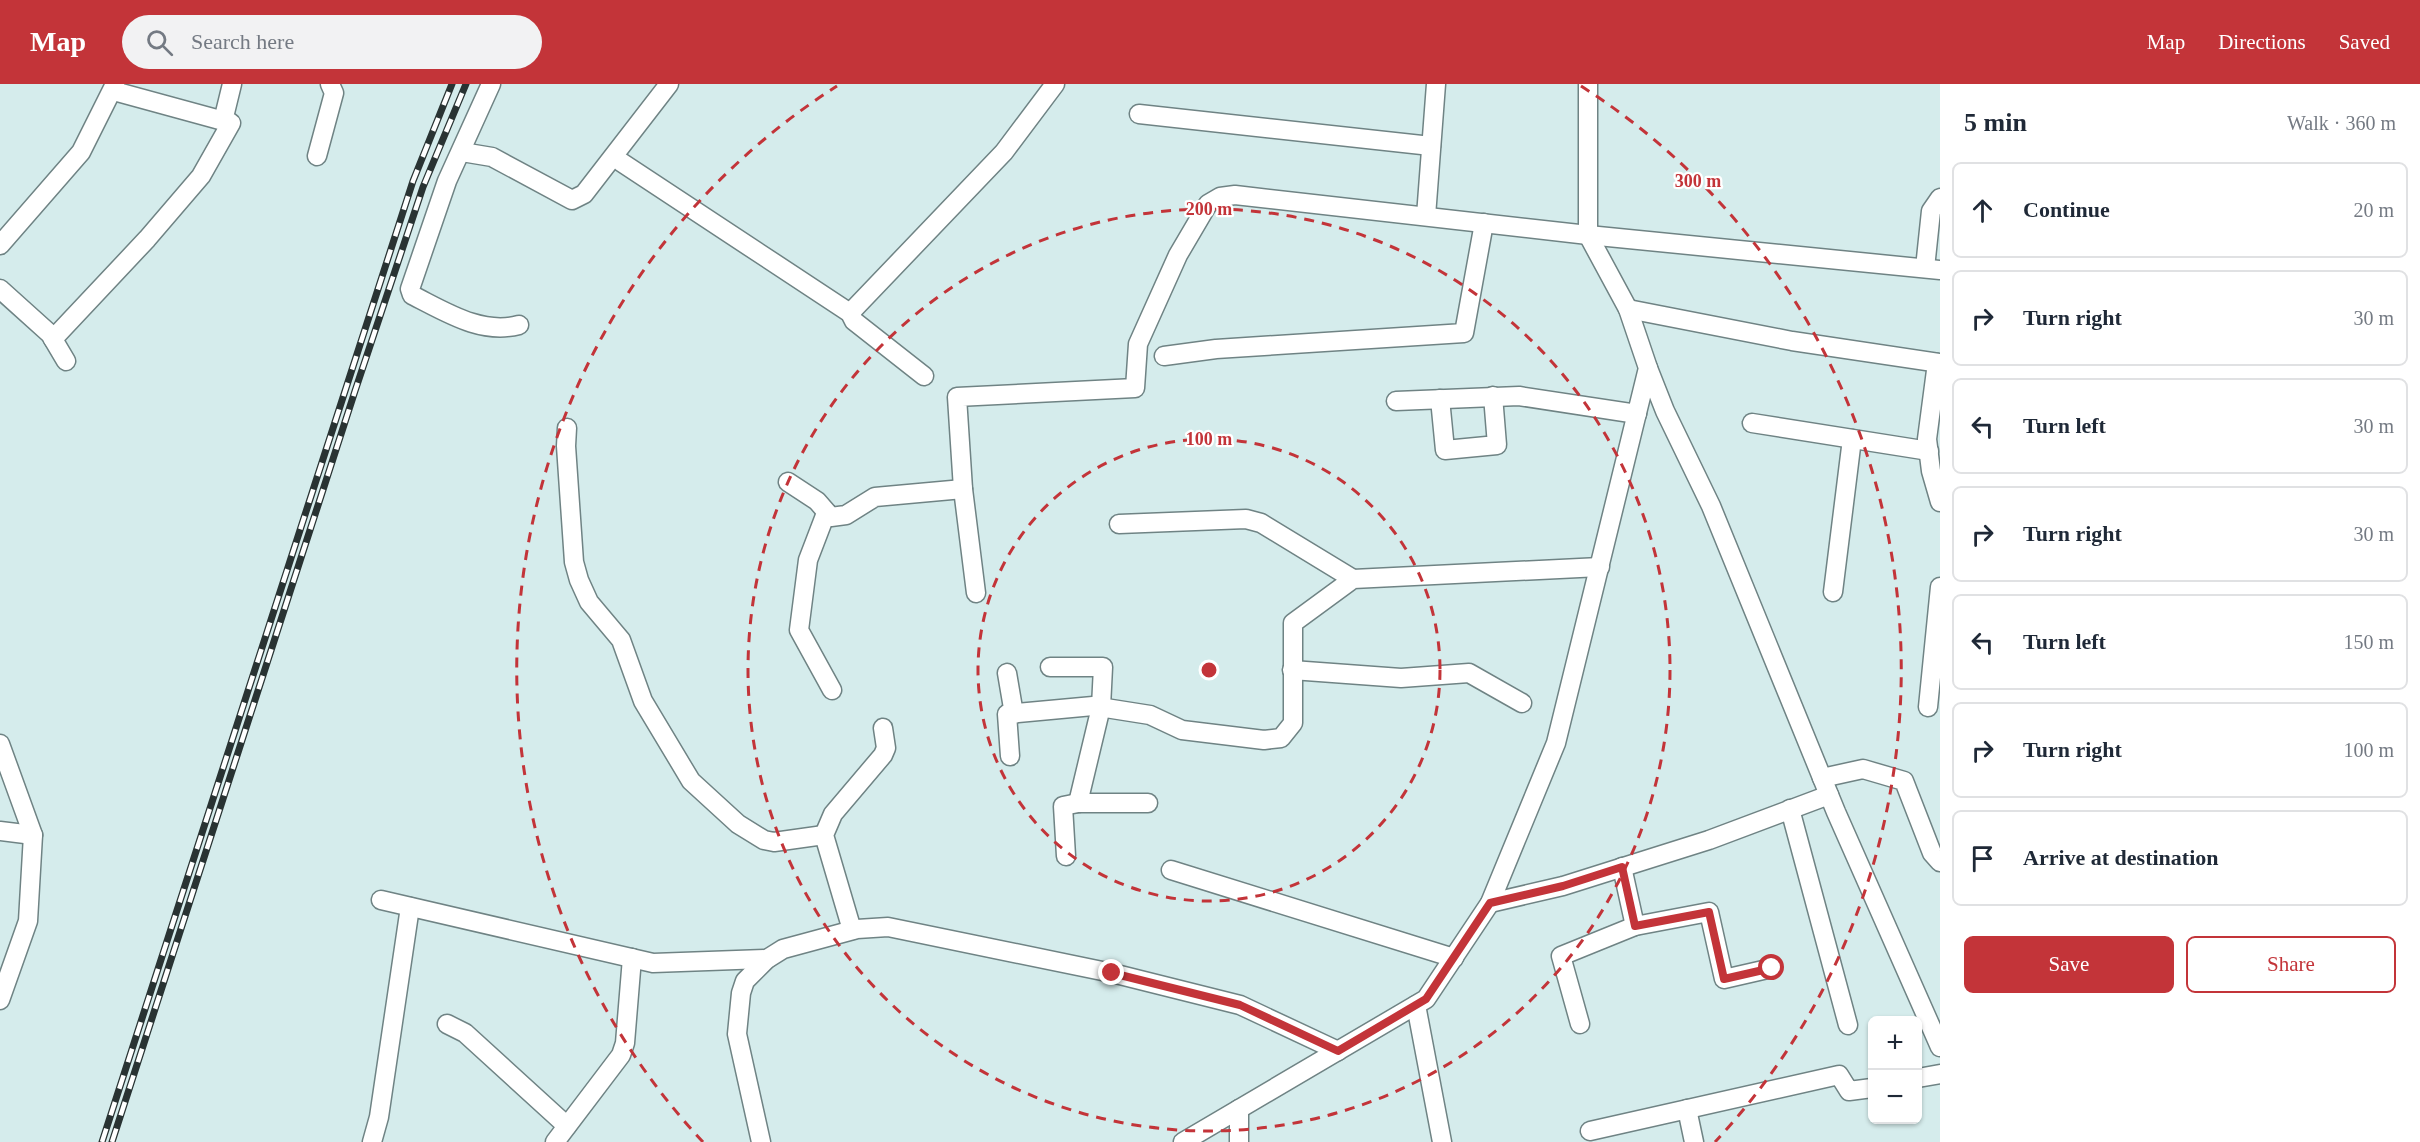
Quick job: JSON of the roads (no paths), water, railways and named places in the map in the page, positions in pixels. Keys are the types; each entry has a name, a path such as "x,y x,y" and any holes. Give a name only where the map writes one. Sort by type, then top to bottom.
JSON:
{"street":[{"path":"223,121 232,84"},
{"path":"316,156 334,93 330,84"},
{"path":"491,84 447,181 410,289 412,295 475,324 502,329 519,325"},
{"path":"462,152 492,157 572,200 577,200 669,84"},
{"path":"1426,216 1436,84"},
{"path":"1588,84 1588,235 1628,309 1665,411 1711,506 1829,795 1940,1047"},
{"path":"0,245 81,152 114,87 231,123 201,176 147,239 53,339"},
{"path":"850,313 1004,152 1046,87"},
{"path":"1139,114 1431,146"},
{"path":"621,162 850,313 854,321 924,376"},
{"path":"976,593 963,489 957,397 1135,388 1138,344 1178,255 1208,204 1214,200 1235,195 1588,235 1932,269 1931,211 1940,198"},
{"path":"1164,356 1216,349 1464,333 1484,223"},
{"path":"0,289 53,339 66,361"},
{"path":"1628,309 1792,341 1938,363 1927,439 1931,471 1940,502"},
{"path":"1189,1140 1426,999 1490,903 1556,743 1648,368"},
{"path":"1440,399 1445,450 1497,445 1493,396"},
{"path":"1396,401 1519,396 1637,414"},
{"path":"1752,423 1929,450"},
{"path":"567,428 566,446 574,562 579,580 589,602 621,640 643,701 691,781 738,824 764,840 774,842 824,835"},
{"path":"1833,592 1852,439"},
{"path":"788,482 817,501 831,517 846,515 875,496 963,489"},
{"path":"826,513 808,560 799,630 832,690"},
{"path":"1119,524 1246,519 1261,523 1353,579"},
{"path":"1010,756 1007,714 1079,706 1101,706 1150,715 1182,730 1264,740 1281,738 1293,723 1293,623 1353,579 1600,567"},
{"path":"1928,707 1940,587"},
{"path":"1050,667 1103,667 1101,706 1078,803"},
{"path":"1292,670 1401,678 1469,673 1522,703"},
{"path":"1007,673 1014,714"},
{"path":"852,930 824,835 837,809 884,755 886,748 883,728"},
{"path":"0,744 33,835 28,921 6,970 0,1000"},
{"path":"1822,778 1863,769 1904,781 1932,853 1940,862"},
{"path":"1490,903 1563,886 1708,840 1829,795"},
{"path":"1066,856 1063,806 1078,803 1148,803"},
{"path":"1790,809 1848,1025"},
{"path":"0,831 33,835"},
{"path":"1622,867 1635,926"},
{"path":"1172,870 1454,958"},
{"path":"381,900 653,963 767,958"},
{"path":"372,1142 379,1118 410,907"},
{"path":"1580,1024 1561,956 1635,926 1709,912 1724,979 1772,968"},
{"path":"761,1142 737,1034 743,987 767,958 783,949 852,930 888,927 1112,973 1240,1005 1338,1051"},
{"path":"555,1142 621,1055 625,1043 632,958"},
{"path":"1416,1005 1442,1142"},
{"path":"447,1024 465,1033 567,1126"},
{"path":"1922,1077 1940,1074"},
{"path":"1590,1131 1839,1075 1849,1091 1868,1089"},
{"path":"1239,1109 1239,1142"},
{"path":"1687,1109 1694,1142"}],"railway":[{"path":"102,1142 413,181 452,84"},
{"path":"112,1142 423,187 466,84"}]}
